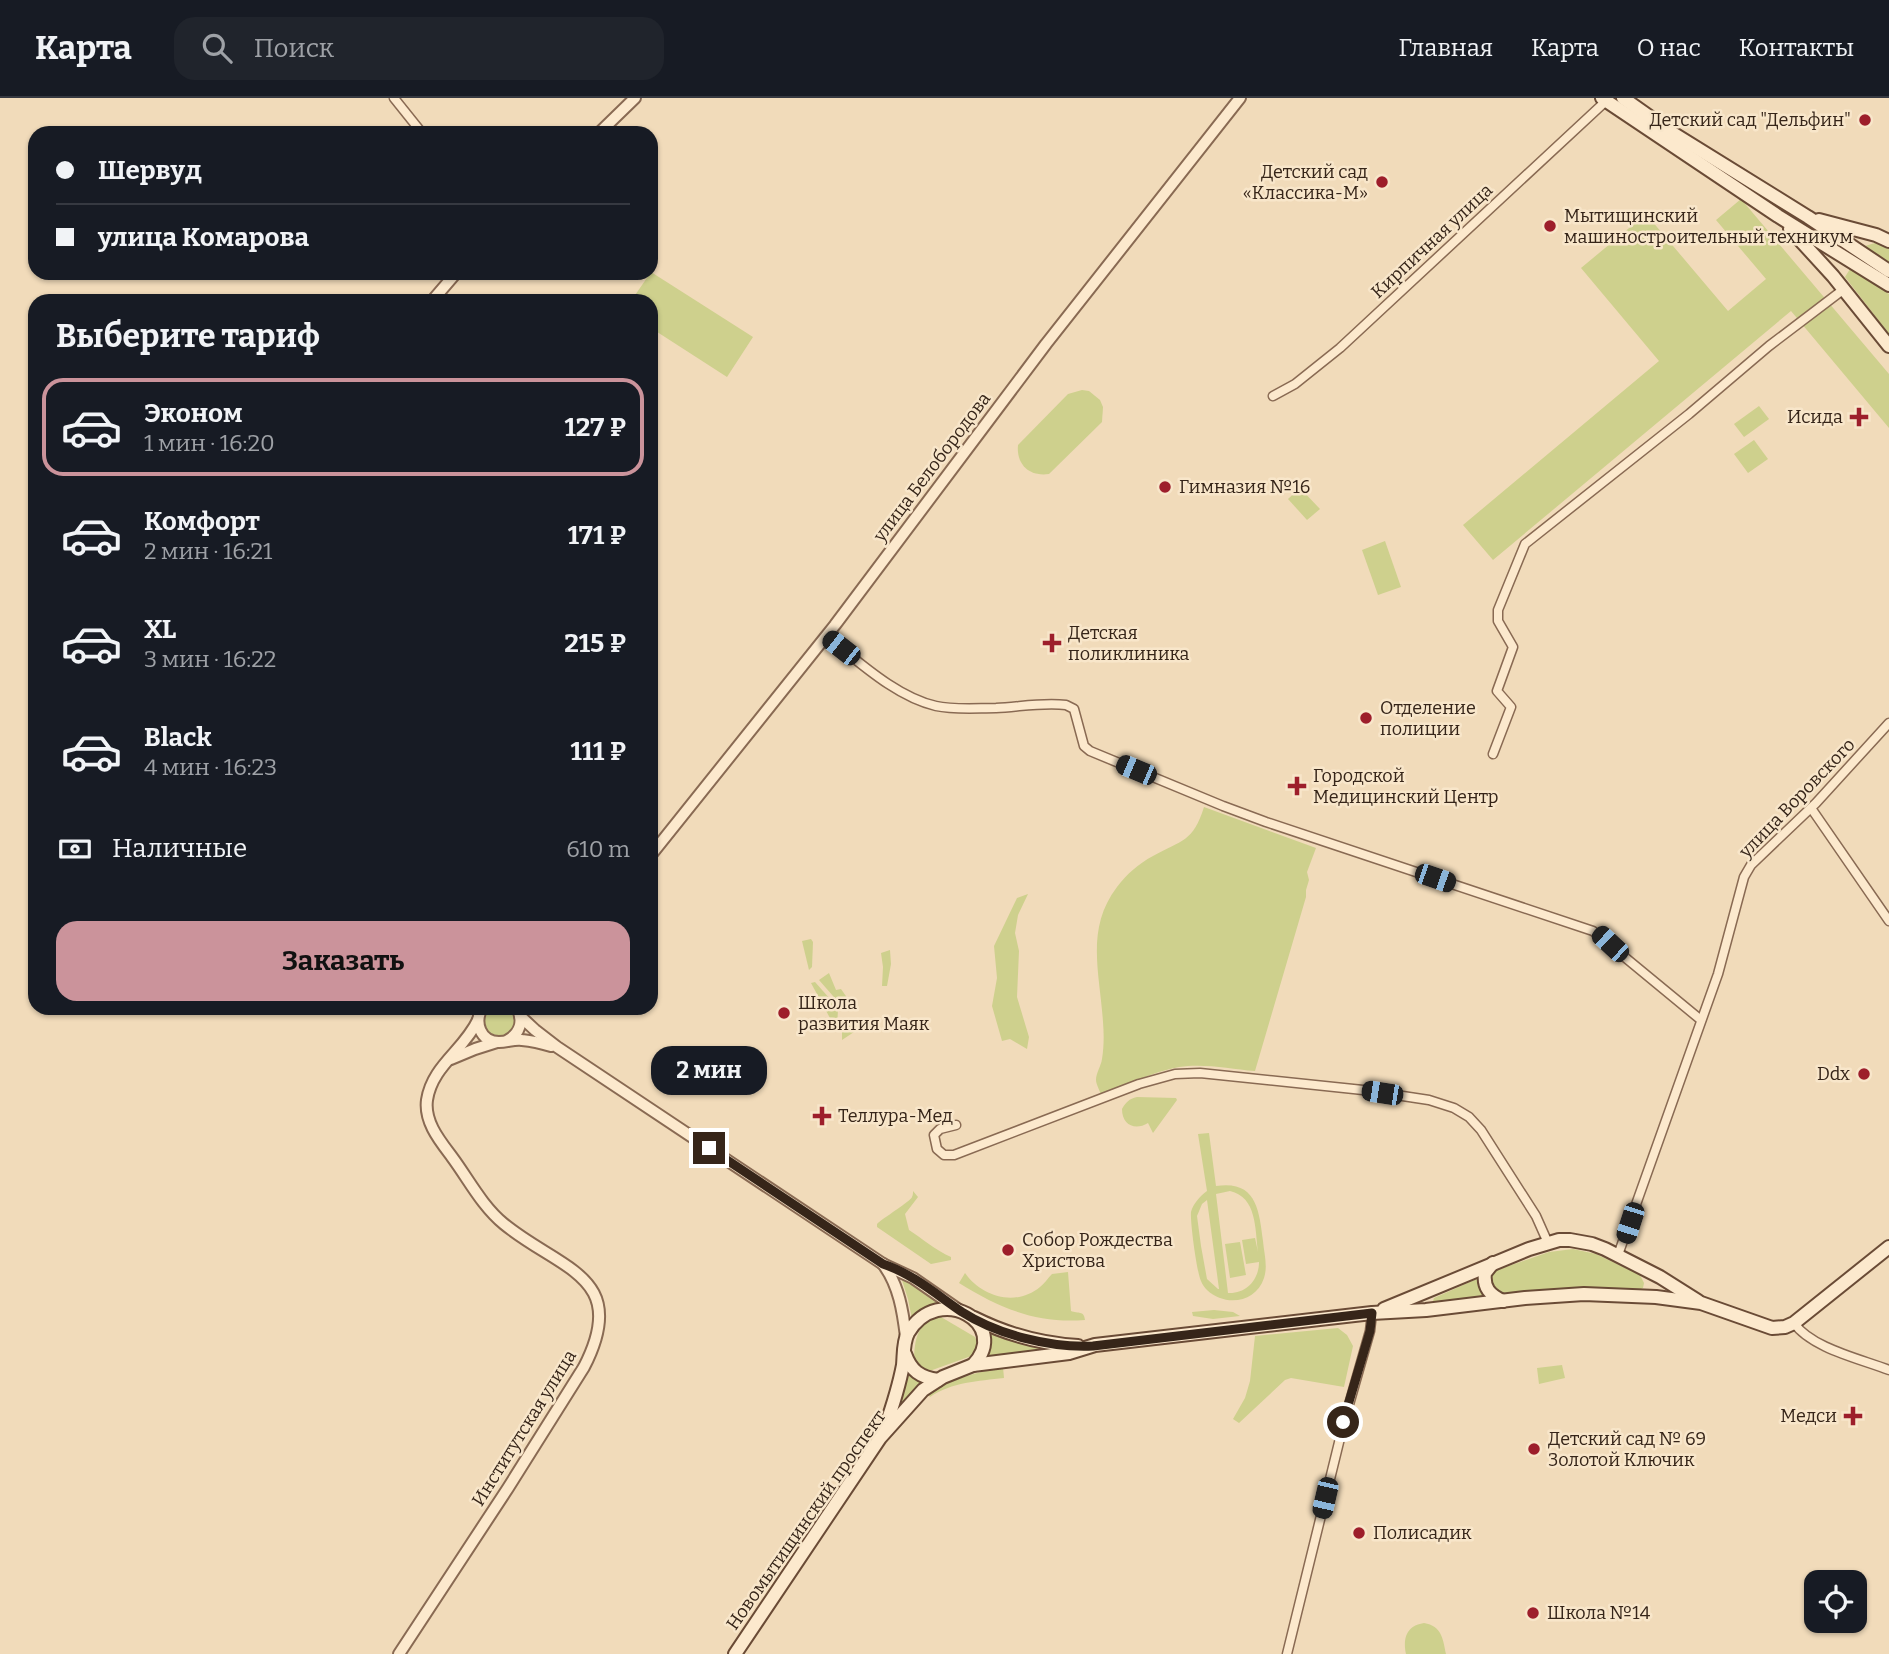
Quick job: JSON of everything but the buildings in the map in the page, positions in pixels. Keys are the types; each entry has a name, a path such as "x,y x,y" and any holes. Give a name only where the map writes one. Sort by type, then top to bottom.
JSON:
{"main road":[{"path":"1623,98 1889,271"},
{"path":"1604,99 1779,216 1889,285"},
{"path":"1779,216 1844,289 1889,346"},
{"path":"1808,217 1889,241"},
{"name":"Новомытищинский проспект","path":"1372,1313 1493,1263 1559,1240 1580,1241 1598,1246 1642,1266 1701,1303"},
{"path":"1794,1323 1889,1247"},
{"path":"1493,1263 1485,1273 1485,1286 1489,1293 1503,1301"},
{"path":"1641,1296 1647,1292 1650,1281 1642,1266"},
{"name":"Новомытищинский проспект","path":"735,1654 880,1438 917,1395 938,1380 973,1365 1069,1353 1093,1346 1372,1313 1426,1310 1562,1295 1672,1298 1701,1303 1772,1328 1794,1323"},
{"path":"880,1438 897,1390 906,1337 917,1321 927,1313 941,1309 968,1315 1042,1342 1093,1346"},
{"path":"968,1315 983,1333 985,1349 973,1365"},
{"path":"904,1352 915,1371 926,1378 938,1380"}],"street":[{"path":"394,98 416,126"},
{"path":"606,126 635,98"},
{"name":"улица Белобородова","path":"658,846 826,636 1046,344 1240,98"},
{"name":"Кирпичная улица","path":"1273,396 1295,384 1340,348 1604,99"},
{"path":"438,294 450,280"},
{"path":"1493,754 1510,707 1497,691 1513,647 1498,621 1498,610 1525,544 1689,414 1769,346 1844,289"},
{"path":"826,636 897,689 927,704 943,708 1066,705 1074,709 1084,746 1090,751 1266,822 1593,930 1701,1020"},
{"name":"улица Воровского","path":"1618,1255 1718,974 1744,877 1751,865 1811,808 1889,723"},
{"path":"1811,808 1889,921"},
{"path":"478,1015 483,1035 502,1041 534,1041 557,1047"},
{"name":"Институтская улица","path":"399,1654 584,1367 594,1345 599,1323 598,1300 588,1283 497,1218 481,1199 429,1119 426,1104 432,1082 445,1062 464,1042 478,1015"},
{"path":"445,1062 516,1034 519,1029 519,1015"},
{"path":"522,1015 535,1030 557,1047 883,1264 913,1278 968,1315"},
{"path":"956,1125 940,1129 934,1135 937,1149 944,1155 954,1155 1139,1084 1188,1073 1327,1085 1429,1100 1461,1111 1481,1130 1536,1216 1548,1243"},
{"path":"883,1264 896,1286 906,1337"},
{"path":"1287,1654 1343,1422 1370,1331 1372,1313"},
{"path":"1794,1323 1802,1333 1818,1342 1889,1370"}],"green space":[{"path":"1741,199 1889,374 1889,428 1791,311 1493,560 1463,525 1659,361 1581,268 1646,214 1728,311 1766,279 1716,220"},
{"path":"1875,243 1889,249 1889,262 1865,246"},
{"path":"1850,269 1889,294 1889,334 1845,277"},
{"path":"658,276 753,337 727,377 658,333 658,294 636,294 645,280 658,280"},
{"path":"1089,391 1100,400 1103,407 1102,422 1049,474 1035,473 1025,468 1019,458 1018,445 1068,394"},
{"path":"1759,406 1769,419 1744,437 1734,424"},
{"path":"1754,440 1768,459 1748,473 1734,454"},
{"path":"1300,488 1320,509 1307,520 1288,499"},
{"path":"1385,541 1401,587 1378,595 1362,550"},
{"path":"1204,807 1316,848 1307,872 1309,880 1306,897 1255,1071 1207,1066 1179,1067 1149,1075 1101,1095 1096,1080 1104,1040 1097,952 1101,919 1107,903 1125,878 1142,862 1191,834"},
{"path":"1028,894 1018,915 1015,933 1019,951 1017,997 1029,1037 1027,1049 1010,1039 1002,1041 992,1006 997,978 994,946 1017,898"},
{"path":"811,939 812,967 809,970 802,941"},
{"path":"890,950 891,964 887,986 882,986 881,953"},
{"path":"829,973 836,990 841,989 848,999 840,1004 819,980"},
{"path":"815,982 838,1008 837,1031 811,983"},
{"path":"484,1015 514,1015 516,1020 514,1029 499,1035 484,1028 482,1020"},
{"path":"851,1019 857,1030 842,1040 842,1024"},
{"path":"1137,1097 1177,1100 1153,1133 1148,1123 1134,1126 1124,1119 1122,1109 1128,1101"},
{"path":"1209,1133 1216,1186 1229,1185 1247,1192 1253,1199 1260,1218 1265,1260 1264,1278 1254,1293 1239,1300 1222,1299 1214,1295 1204,1287 1199,1276 1191,1212 1197,1200 1207,1191 1198,1134","holes":["1230,1191 1245,1200 1255,1224 1258,1252 1255,1238 1242,1240 1246,1264 1259,1262 1257,1275 1250,1285 1234,1293 1228,1293 1216,1194","1207,1200 1219,1289 1207,1279 1201,1246 1197,1216 1202,1204"]},
{"path":"913,1191 918,1197 905,1214 909,1230 951,1257 951,1260 931,1264 877,1227 880,1221 913,1196"},
{"path":"1240,1242 1246,1275 1230,1278 1225,1244"},
{"path":"1573,1249 1596,1254 1640,1275 1643,1288 1636,1291 1504,1296 1492,1289 1490,1278 1494,1271 1549,1252"},
{"path":"1068,1272 1071,1311 1082,1314 1085,1320 1035,1317 1004,1307 959,1283 965,1273 990,1293 1010,1298 1021,1297 1042,1286 1052,1274"},
{"path":"901,1277 941,1304 922,1309 912,1319"},
{"path":"1479,1278 1481,1292 1485,1298 1437,1303 1433,1301 1434,1298"},
{"path":"1192,1312 1233,1312 1240,1316 1213,1319 1193,1316"},
{"path":"941,1317 975,1337 979,1347 974,1355 924,1373 914,1362 916,1339 927,1322"},
{"path":"1338,1328 1347,1335 1353,1346 1344,1387 1291,1378 1285,1380 1239,1423 1233,1419 1245,1398 1250,1381 1255,1336"},
{"path":"987,1332 1053,1350 985,1359 990,1346"},
{"path":"1562,1365 1565,1378 1539,1384 1537,1368"},
{"path":"1003,1367 1004,1378 965,1383 930,1397 929,1395 955,1380"},
{"path":"908,1373 916,1380 925,1382 896,1412"},
{"path":"1424,1623 1438,1630 1446,1654 1406,1654 1407,1634 1413,1627"}],"place":[{"name":"Детский сад \"Дельфин\"","path":"1865,120"},
{"name":"Детский сад «Классика-М»","path":"1382,182"},
{"name":"Мытищинский машиностроительный техникум","path":"1550,226"},
{"name":"Исида","path":"1859,417"},
{"name":"Гимназия №16","path":"1165,487"},
{"name":"Детская поликлиника","path":"1052,643"},
{"name":"Отделение полиции","path":"1366,718"},
{"name":"Городской Медицинский Центр","path":"1297,786"},
{"name":"Школа развития Маяк","path":"784,1013"},
{"name":"Ddx","path":"1864,1074"},
{"name":"Теллура-Мед","path":"822,1116"},
{"name":"Собор Рождества Христова","path":"1008,1250"},
{"name":"Медси","path":"1853,1416"},
{"name":"Детский сад № 69 Золотой Ключик","path":"1534,1449"},
{"name":"Полисадик","path":"1359,1533"},
{"name":"Школа №14","path":"1533,1613"}],"route":[{"path":"709,1148 883,1264 900,1270 962,1311 998,1328 1034,1339 1065,1345 1093,1346 1372,1313 1370,1331 1343,1422"}]}
